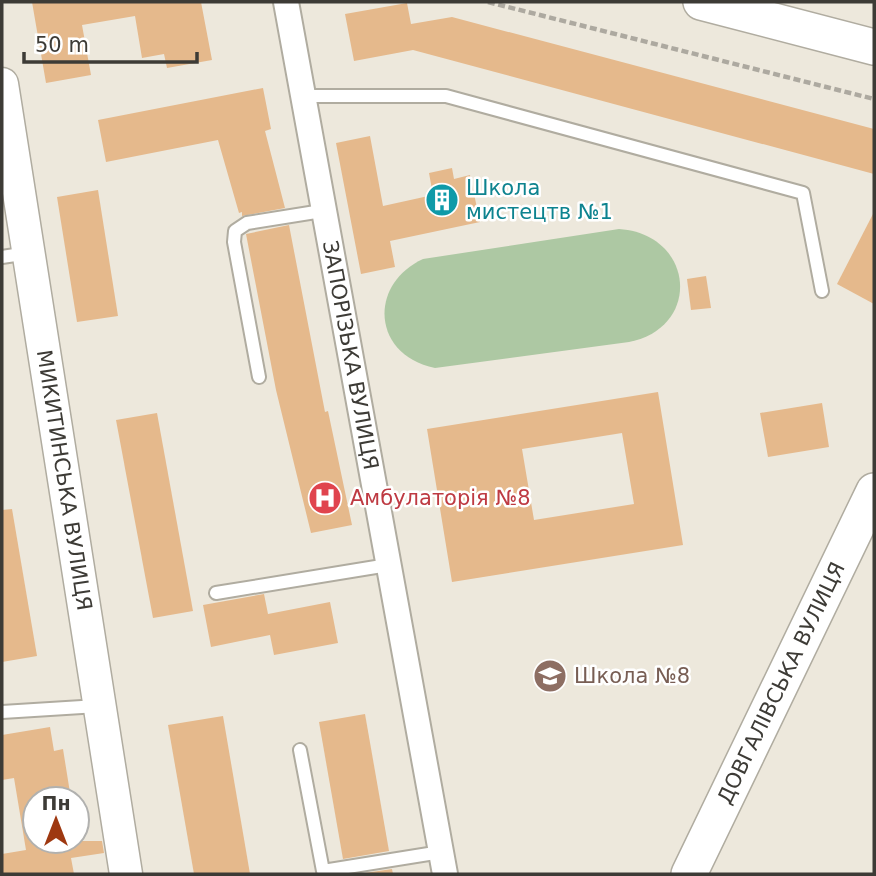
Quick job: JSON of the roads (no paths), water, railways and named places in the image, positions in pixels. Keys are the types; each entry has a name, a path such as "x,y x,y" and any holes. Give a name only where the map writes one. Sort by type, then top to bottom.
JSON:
{"main road":[{"path":"701,2 874,47"},
{"name":"ДОВГАЛІВСЬКА ВУЛИЦЯ","path":"689,874 874,491"}],"street":[{"name":"ЗАПОРІЗЬКА ВУЛИЦЯ","path":"286,2 442,863"},
{"name":"МИКИТИНСЬКА ВУЛИЦЯ","path":"2,84 15,255 126,874"}],"lane":[{"path":"303,96 446,96 803,193 822,291"},
{"path":"259,377 234,242 235,232 247,223 322,211"},
{"path":"216,593 388,565"},
{"path":"2,712 98,706"},
{"path":"300,750 323,871 442,863"}],"place":[{"name":"Школа мистецтв №1","path":"442,200"},
{"name":"Амбулаторія №8","path":"325,498"},
{"name":"Школа №8","path":"550,676"}]}
